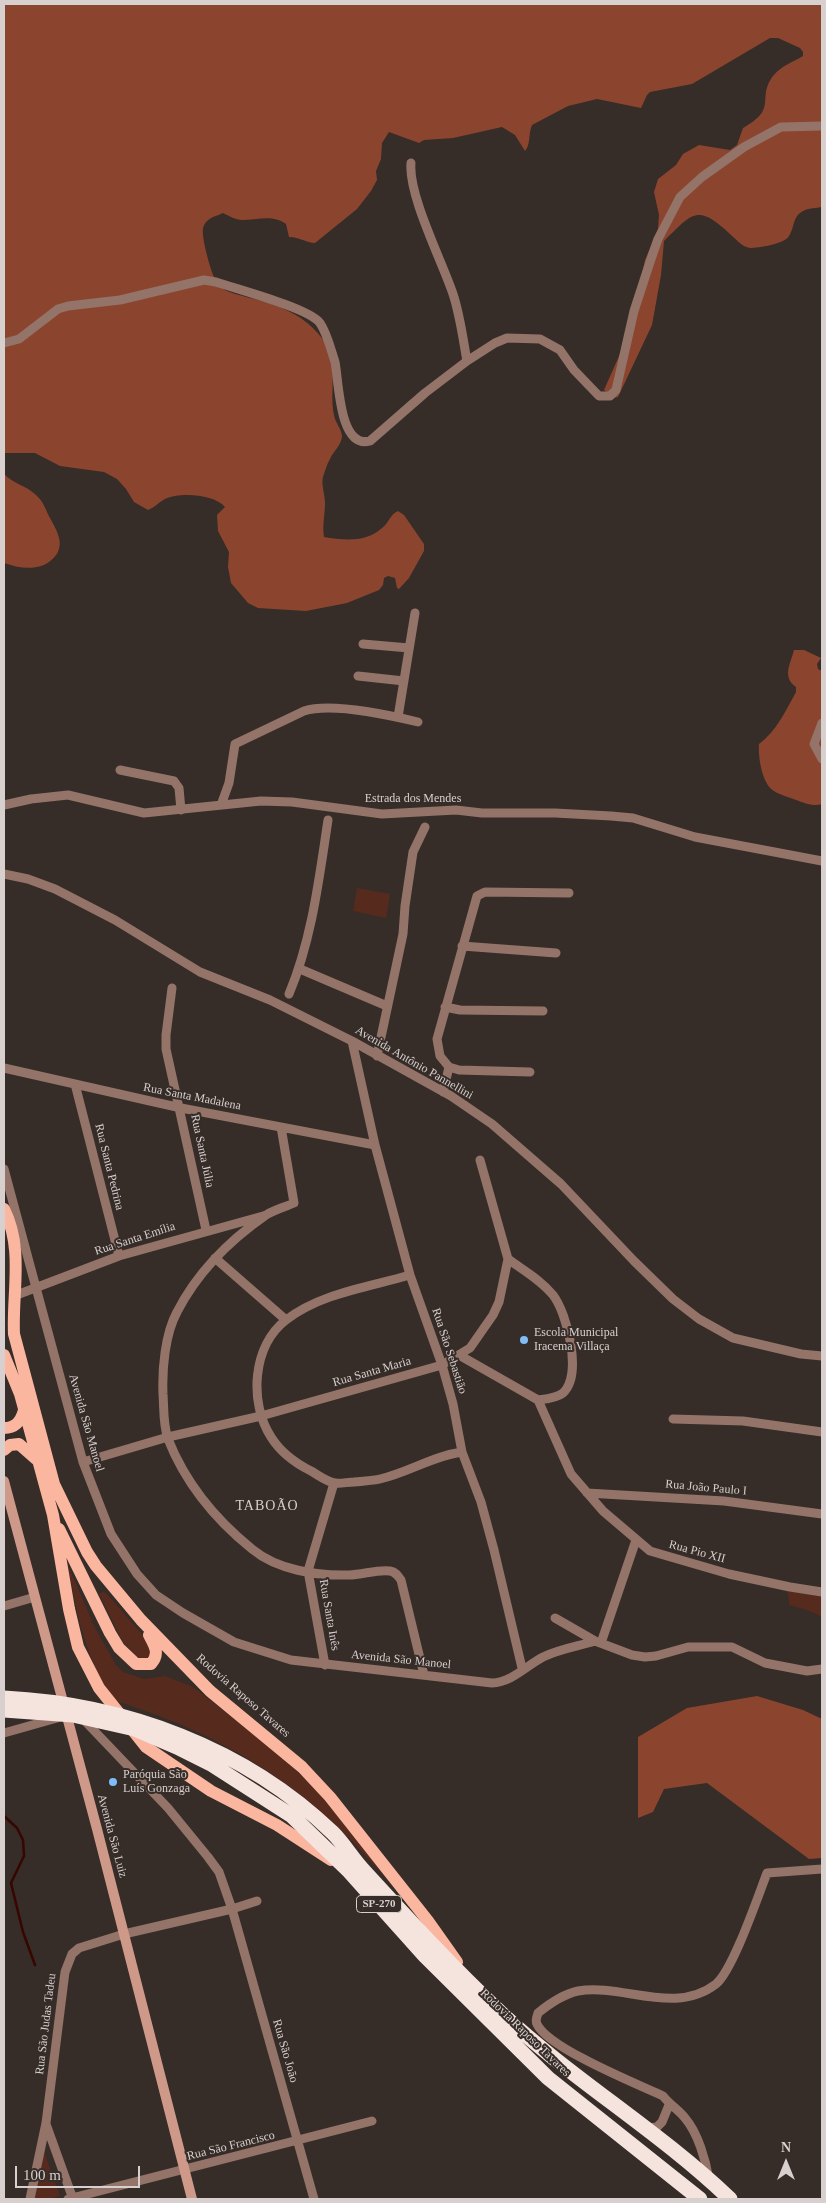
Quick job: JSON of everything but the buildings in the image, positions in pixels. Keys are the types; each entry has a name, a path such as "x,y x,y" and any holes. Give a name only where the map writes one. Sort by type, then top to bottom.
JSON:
{"highway":[{"name":"Rodovia Raposo Tavares","path":"4,1698 57,1701 153,1724 181,1735 238,1763 307,1810 335,1835 362,1870 501,2013 559,2062 646,2128 730,2199"},
{"name":"Rodovia Raposo Tavares","path":"4,1710 74,1715 135,1729 177,1746 248,1786 292,1816 348,1870 425,1956 548,2078 700,2199"}],"main road":[{"name":"SP-270","path":"4,1210 13,1236 17,1261 14,1296 14,1334 30,1410"},
{"name":"Rodovia Raposo Tavares","path":"4,1356 20,1394 30,1410 54,1484 63,1505 96,1566 141,1620 210,1691 302,1767 330,1797 428,1921 470,1982"},
{"name":"Rodovia Raposo Tavares","path":"30,1410 37,1460 53,1515 69,1609 78,1647 99,1688 146,1747 211,1791 277,1825 348,1870"},
{"path":"4,1428 17,1424 30,1410"},
{"path":"4,1450 10,1445 19,1444 37,1460"},
{"path":"53,1515 110,1633 128,1658 136,1664 144,1665 150,1664 156,1658 157,1651 141,1620"}],"street":[{"path":"4,344 19,339 58,309 128,298 204,280 216,282 296,309 310,315 319,322 335,363 346,424 353,438 363,443 370,441 425,393 467,362 495,343 507,338 540,338 560,350 574,370 599,396 610,396 616,390 634,311 658,239 680,197 702,177 744,147 781,127 822,126"},
{"path":"411,163 410,174 416,194 454,296 467,362"},
{"path":"398,717 415,613"},
{"path":"362,644 409,648"},
{"path":"358,676 404,681"},
{"path":"221,804 229,783 234,744 304,711 314,708 328,708 398,717 418,722"},
{"path":"822,722 814,744 822,759"},
{"path":"120,770 174,781 179,788 181,810"},
{"path":"229,783 236,803"},
{"name":"Estrada dos Mendes","path":"4,805 31,799 68,795 144,813 221,804 292,802 382,814 456,810 482,813 555,813 611,816 633,818 695,837 822,861"},
{"path":"290,994 300,968 314,906 328,820"},
{"path":"377,1056 386,1006 403,934 413,852 425,827"},
{"name":"Avenida Antônio Pannellini","path":"4,874 55,890 114,920 200,972 270,1000 352,1041 443,1092 492,1124 555,1178 651,1278 673,1299 699,1319 733,1338 801,1354 822,1356"},
{"path":"530,1072 460,1070 449,1067 440,1056 437,1039 475,900 480,894 569,892"},
{"path":"462,946 556,953"},
{"path":"300,968 386,1006"},
{"name":"Rua Santa Júlia","path":"172,988 166,1049 181,1108 206,1230"},
{"path":"445,1007 460,1010 543,1011"},
{"name":"Rua São Sebastião","path":"352,1041 375,1146 410,1275 442,1366 453,1404 462,1452 481,1502 522,1668"},
{"path":"443,1092 449,1067"},
{"name":"Rua Santa Madalena","path":"4,1068 181,1108 375,1146"},
{"name":"Rua Santa Pedrina","path":"75,1084 119,1256"},
{"path":"281,1127 294,1203 267,1215 215,1258 205,1269 176,1313 165,1351 162,1381 168,1437 186,1477 217,1517 253,1551 281,1566 308,1571 348,1575 390,1570 397,1573 401,1580 424,1675"},
{"name":"Rua Santa Maria","path":"83,1462 168,1437 261,1416 442,1366 470,1348 493,1315 500,1296 508,1259 480,1160"},
{"name":"Avenida São Manoel","path":"4,1169 83,1462 111,1534 137,1574 156,1595 183,1614 234,1642 291,1660 492,1684 507,1681 522,1668 545,1656 598,1642"},
{"name":"Rua Santa Emília","path":"14,1296 36,1286 119,1256 206,1230 267,1215"},
{"path":"215,1258 286,1320"},
{"path":"459,1355 538,1400 554,1397 567,1388 572,1370 571,1347 559,1304 537,1280 508,1259"},
{"path":"17,1261 33,1276"},
{"path":"410,1275 324,1299 286,1320 276,1330 261,1357 257,1381 257,1399 261,1416 271,1437 285,1454 303,1467 334,1483 378,1480 444,1454 462,1452"},
{"name":"Rua Pio XII","path":"538,1400 571,1474 603,1511 650,1551 664,1557 738,1576 822,1592"},
{"path":"673,1418 743,1421 822,1432"},
{"name":"Rua Santa Inês","path":"325,1665 308,1571 334,1483"},
{"name":"Avenida São Luiz","path":"4,1484 62,1698 192,2199"},
{"name":"Rua João Paulo I","path":"587,1492 724,1501 822,1514"},
{"path":"598,1642 636,1540"},
{"path":"4,1606 35,1597"},
{"path":"555,1618 620,1652 645,1657 688,1646 732,1646 765,1663 807,1671 822,1669"},
{"name":"Rua São João","path":"62,1698 168,1808 219,1872 232,1909 314,2199"},
{"path":"4,1733 66,1715"},
{"path":"709,2180 701,2149 686,2118 670,2105 663,2096 592,2064 565,2048 538,2027 536,2022 538,2013 552,2002 577,1991 600,1990 674,1998 704,1990 717,1983 733,1959 767,1873 822,1869"},
{"name":"Rua São Judas Tadeu","path":"30,2199 46,2124 67,1962 72,1954 80,1948 124,1934 232,1909 257,1901"},
{"path":"646,2128 657,2127 662,2122 670,2105"},
{"name":"Rua São Francisco","path":"71,2199 372,2121"},
{"path":"46,2124 71,2199"}],"shaded area":[{"path":"4,4 822,4 822,207 807,209 799,213 787,239 759,247 750,248 744,246 720,225 703,215 689,218 682,224 664,241 661,275 652,325 618,397 613,398 604,390 623,347 636,302 645,260 658,229 659,215 654,192 658,179 676,165 683,154 699,145 730,150 737,145 743,128 754,121 764,109 766,91 773,76 783,67 803,56 800,48 778,38 770,38 692,84 650,92 641,108 597,99 568,106 532,125 525,151 515,135 502,127 453,138 424,140 419,143 389,132 382,143 381,159 376,171 377,180 371,191 357,209 315,243 289,237 286,224 276,219 240,220 223,213 208,220 203,228 205,248 210,267 219,286 230,292 291,312 309,324 329,349 332,367 334,415 342,436 341,442 331,456 323,477 325,503 324,537 354,539 369,536 376,533 398,511 404,515 424,544 424,551 409,578 399,589 397,588 395,578 388,576 384,578 383,585 379,590 347,603 306,611 258,608 248,603 231,583 228,567 229,552 218,531 217,515 225,507 220,503 205,497 179,495 165,499 148,510 134,502 117,479 104,472 60,466 35,453 4,453"},
{"path":"4,474 39,498 56,530 60,547 55,557 44,565 27,568 4,563"},
{"path":"794,650 804,650 821,658 817,664 818,669 822,671 822,804 819,805 812,805 774,791 766,783 760,763 759,744 776,727 796,692 796,687 788,675"},
{"path":"357,888 390,894 386,918 353,911"},
{"path":"68,1565 95,1628 116,1665 123,1672 144,1679 165,1676 193,1687 269,1746 315,1788 404,1898 338,1827 304,1797 279,1779 253,1762 200,1733 113,1700 95,1667 83,1635"},
{"path":"788,1591 822,1596 822,1617 789,1605"},
{"path":"103,1592 107,1594 147,1640 151,1648 149,1659 139,1658 123,1642 99,1594"},
{"path":"757,1696 803,1710 822,1719 822,1858 809,1859 707,1783 664,1789 653,1812 638,1818 638,1737 687,1708"},
{"path":"43,2149 60,2196 49,2199 34,2199"}],"waterway":[{"path":"4,1816 17,1828 23,1840 24,1856 11,1883 23,1932 35,1965"}],"place":[{"name":"Escola Municipal Iracema Villaça","path":"524,1340"},
{"name":"Paróquia São Luís Gonzaga","path":"113,1782"}],"district":[{"name":"TABOÃO","path":"267,1506"}]}
